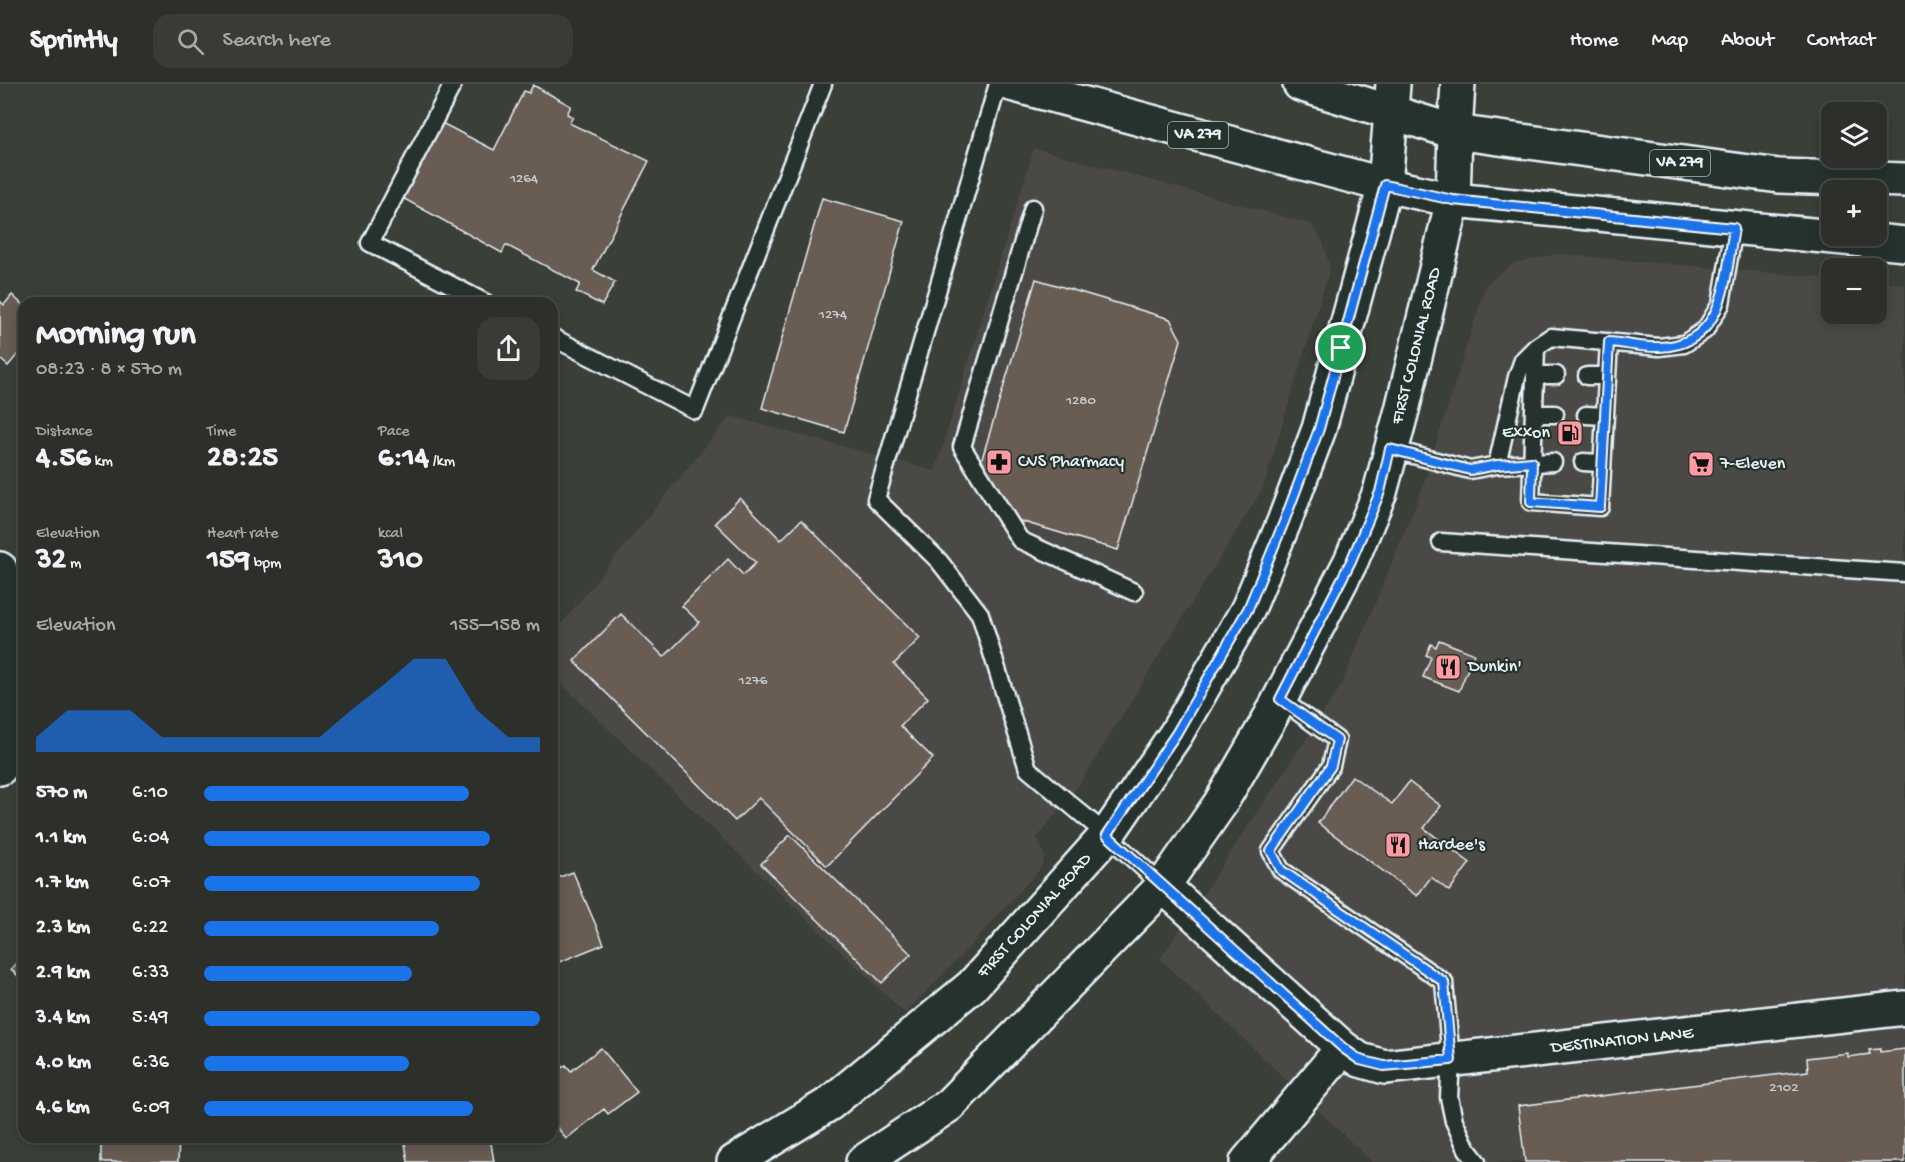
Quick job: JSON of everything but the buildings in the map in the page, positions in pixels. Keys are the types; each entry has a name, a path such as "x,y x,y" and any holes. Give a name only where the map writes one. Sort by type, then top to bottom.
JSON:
{"main road":[{"name":"VA 279","path":"1011,84 1385,185 1453,200 1905,244"},
{"name":"VA 279","path":"1300,84 1392,98 1455,132 1779,176 1905,180"},
{"name":"FIRST COLONIAL ROAD","path":"863,1162 949,1105 1163,886 1220,804 1280,699 1351,561 1380,492 1453,200 1458,84"},
{"name":"FIRST COLONIAL ROAD","path":"734,1162 829,1104 972,986 1107,835 1176,734 1248,609 1319,429 1385,185 1392,98"},
{"path":"0,569 7,589 18,685"},
{"path":"0,768 18,710"},
{"name":"DESTINATION LANE","path":"1163,886 1343,1048 1360,1060 1384,1066 1905,1008"},
{"path":"1247,1162 1343,1048"}],"lane":[{"path":"453,84 370,243 474,297"},
{"path":"558,340 695,411 823,84"},
{"path":"998,84 876,499 939,561 980,614 1028,769 1107,835 1163,886"},
{"path":"1033,208 962,447 1020,540 1134,592"},
{"path":"1497,465 1517,377 1523,360 1536,347 1551,337 1659,347 1684,344 1705,330 1721,304 1734,228"},
{"path":"1536,347 1531,502 1600,507 1609,342"},
{"path":"1535,375 1556,375"},
{"path":"1587,376 1607,376"},
{"path":"1534,414 1555,414"},
{"path":"1586,415 1605,416"},
{"path":"1390,449 1470,470 1497,465 1552,462"},
{"path":"1583,462 1601,463"},
{"path":"1441,542 1905,573"},
{"path":"1280,699 1337,740 1331,766 1271,851 1281,870 1444,982 1451,1060 1449,1096 1454,1121 1467,1149 1477,1162"}],"shaded area":[{"path":"1034,148 1311,224 1323,242 1330,268 1263,488 1079,785 1037,838 1045,857 1041,868 960,957 905,1013 558,681 558,628 730,416 935,471"},
{"path":"1557,254 1821,277 1821,324 1887,324 1887,283 1905,284 1905,1162 1372,1162 1160,959 1341,686 1422,489 1486,284 1514,263"}],"place":[{"name":"Exxon","path":"1570,433"},
{"name":"CVS Pharmacy","path":"999,462"},
{"name":"7-Eleven","path":"1701,464"},
{"name":"Dunkin'","path":"1448,667"},
{"name":"Hardee's","path":"1398,845"}],"route":[{"path":"1385,185 1453,200 1734,228 1721,304 1705,330 1684,344 1659,347 1609,342 1600,507 1531,502 1532,462 1470,470 1390,449 1380,492 1351,561 1280,699 1337,740 1331,766 1271,851 1281,870 1444,982 1451,1060 1384,1066 1360,1060 1343,1048 1107,835 1176,734 1248,609 1319,429 1341,348 1385,185"}]}
